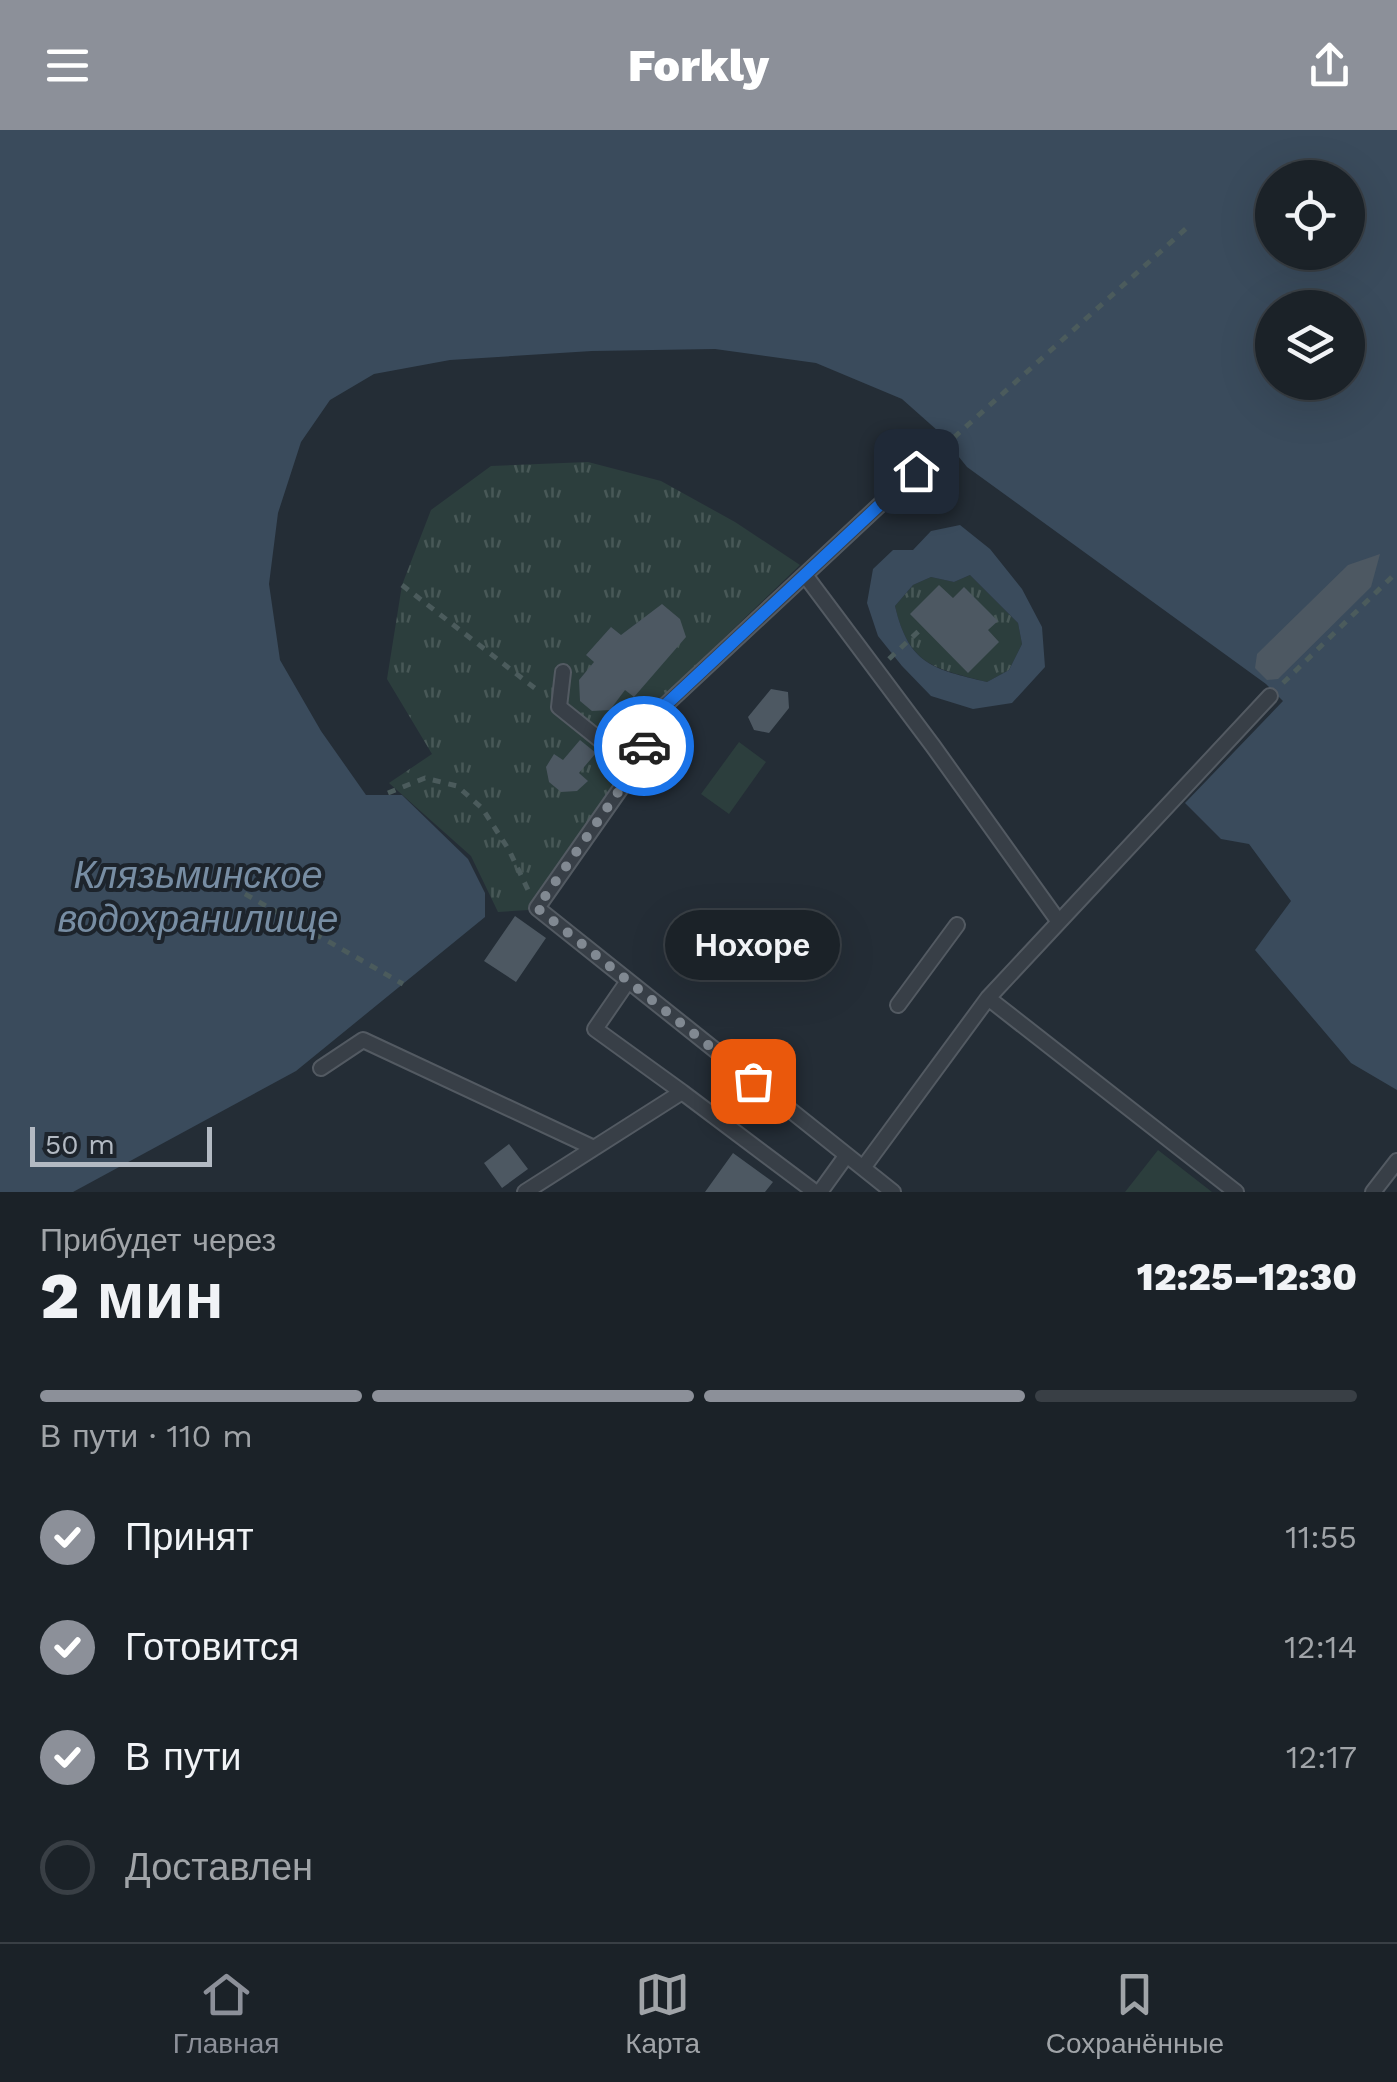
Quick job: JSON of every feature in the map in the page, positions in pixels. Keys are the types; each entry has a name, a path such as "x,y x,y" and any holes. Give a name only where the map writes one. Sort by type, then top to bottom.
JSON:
{"lane":[{"path":"893,1192 537,908 635,768 657,713 916,471"},
{"path":"806,575 1059,922"},
{"path":"563,672 559,707 635,768"},
{"path":"862,1168 988,998 1270,696"},
{"path":"898,1006 957,924"},
{"path":"628,981 595,1029 817,1192 846,1156"},
{"path":"988,998 1236,1192"},
{"path":"321,1068 363,1040 594,1148"},
{"path":"525,1192 682,1092"},
{"path":"1372,1192 1397,1161"}],"path":[{"path":"916,471 1190,225"},
{"path":"1270,696 1397,572"},
{"path":"402,585 559,707"},
{"path":"893,654 924,628"},
{"path":"388,793 425,778 457,786 482,808 537,908"},
{"path":"231,886 403,984"}],"green space":[{"path":"588,462 661,481 735,522 800,565 653,706 629,765 528,910 498,912 471,856 389,783 432,754 387,679 402,585 431,510 491,466"},
{"path":"970,575 1018,623 1022,644 1009,670 987,682 926,661 908,641 895,606 913,585 931,577 954,582"},
{"path":"739,742 766,762 729,814 701,794"},
{"path":"1158,1150 1212,1192 1125,1192"}],"water":[{"name":"Клязьминское водохранилище","path":"0,130 1397,130 1397,1090 1351,1063 1255,950 1291,901 1249,844 1221,839 1185,803 1283,701 1266,684 967,467 938,431 902,399 816,363 715,349 592,351 450,360 374,374 330,400 301,442 278,513 269,584 280,660 321,731 366,795 402,795 468,859 485,893 485,917 296,1071 73,1192 0,1192"},
{"path":"960,525 990,549 1022,589 1042,627 1045,667 1012,703 973,709 931,696 878,636 867,603 873,569 893,550 913,550 931,531","holes":["970,575 1018,623 1022,644 1009,670 987,682 938,668 916,653 895,606 913,585 931,577 954,582"]}],"building":[{"path":"1380,554 1371,587 1278,679 1267,680 1255,668 1257,654 1348,565"},
{"path":"939,585 953,598 964,587 998,621 988,630 999,642 968,673 910,614"},
{"path":"662,604 680,619 686,637 634,697 625,690 610,710 592,711 580,701 579,680 594,662 586,655 611,627 621,635"},
{"path":"771,689 788,692 789,708 769,733 754,730 748,717"},
{"path":"580,740 596,753 579,773 588,781 577,791 561,792 549,782 546,767 554,754 563,760"},
{"path":"515,916 546,938 516,982 484,961"},
{"path":"509,1144 528,1169 502,1188 484,1163"},
{"path":"733,1153 773,1182 765,1192 705,1192"}],"way so far":[{"path":"644,746 635,768 537,908 753,1081"}],"place":[{"name":"Нохоре","path":"753,1081"}],"route":[{"path":"644,746 657,713 916,471"}]}
